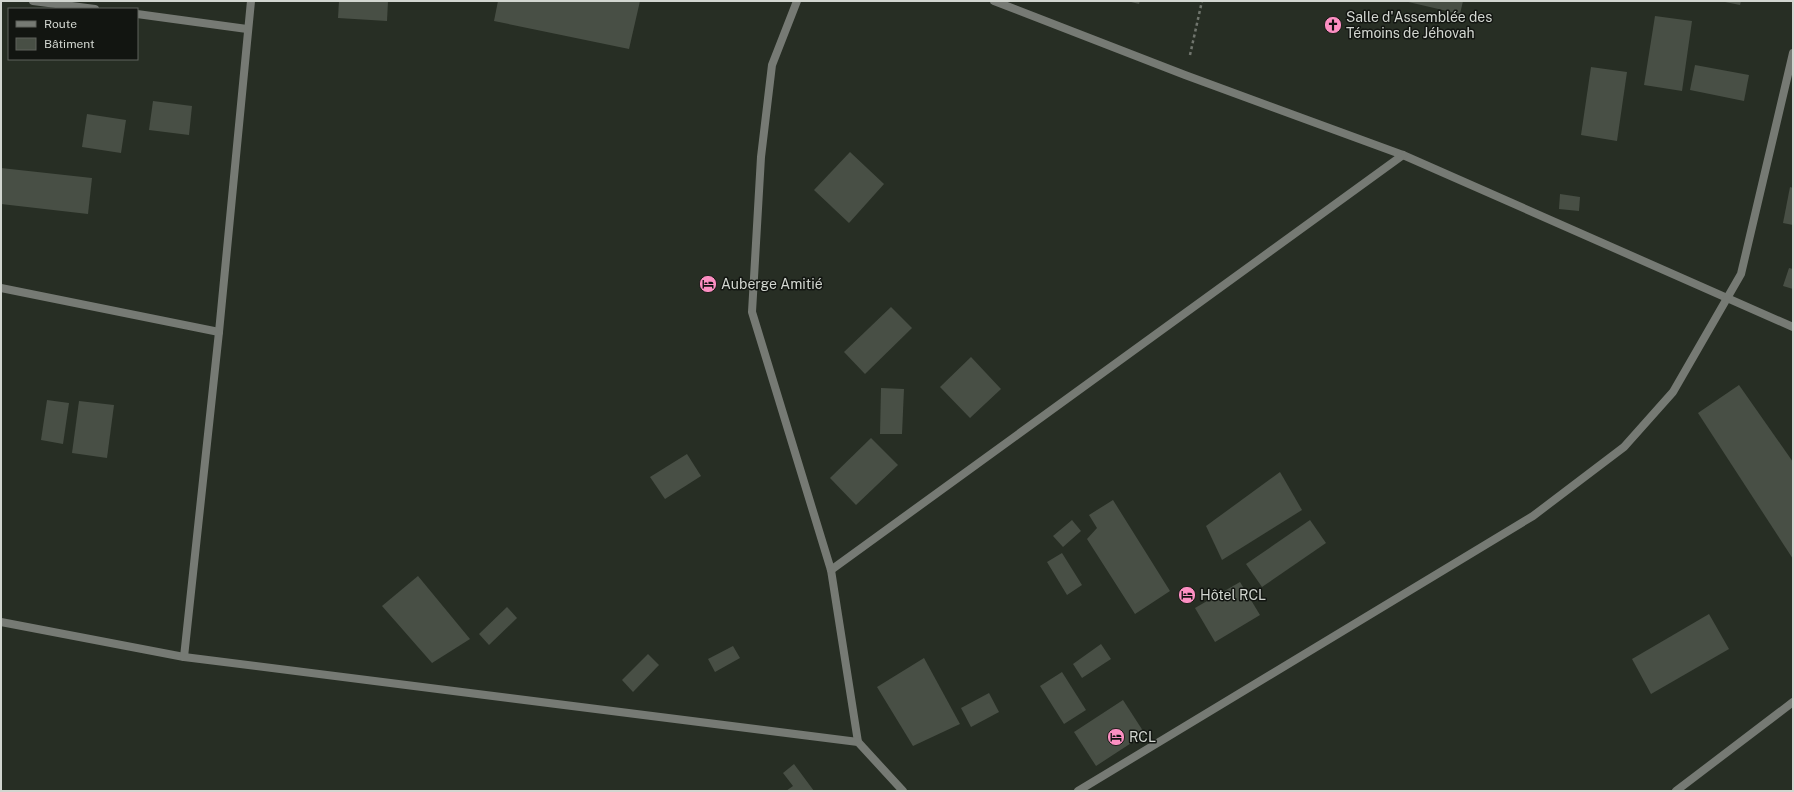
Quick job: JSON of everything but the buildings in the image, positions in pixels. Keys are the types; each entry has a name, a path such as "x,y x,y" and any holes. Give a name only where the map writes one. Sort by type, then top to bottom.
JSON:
{"street":[{"path":"33,1 87,8"},
{"path":"184,658 219,332 247,29 251,1"},
{"path":"797,1 772,65 760,157 752,312 831,570 858,742 903,791"},
{"path":"994,1 1185,75 1403,155 1793,327"},
{"path":"138,14 247,29"},
{"path":"1078,791 1533,516 1624,447 1673,392 1741,274 1793,53"},
{"path":"831,570 1403,155"},
{"path":"1,288 219,332"},
{"path":"1,622 184,658 858,742"},
{"path":"1676,791 1793,702"}],"path":[{"path":"1185,75 1202,1"}],"place":[{"name":"Salle d'Assemblée des Témoins de Jéhovah","path":"1333,25"},
{"name":"Auberge Amitié","path":"708,284"},
{"name":"Hôtel RCL","path":"1187,595"},
{"name":"RCL","path":"1116,737"}]}
